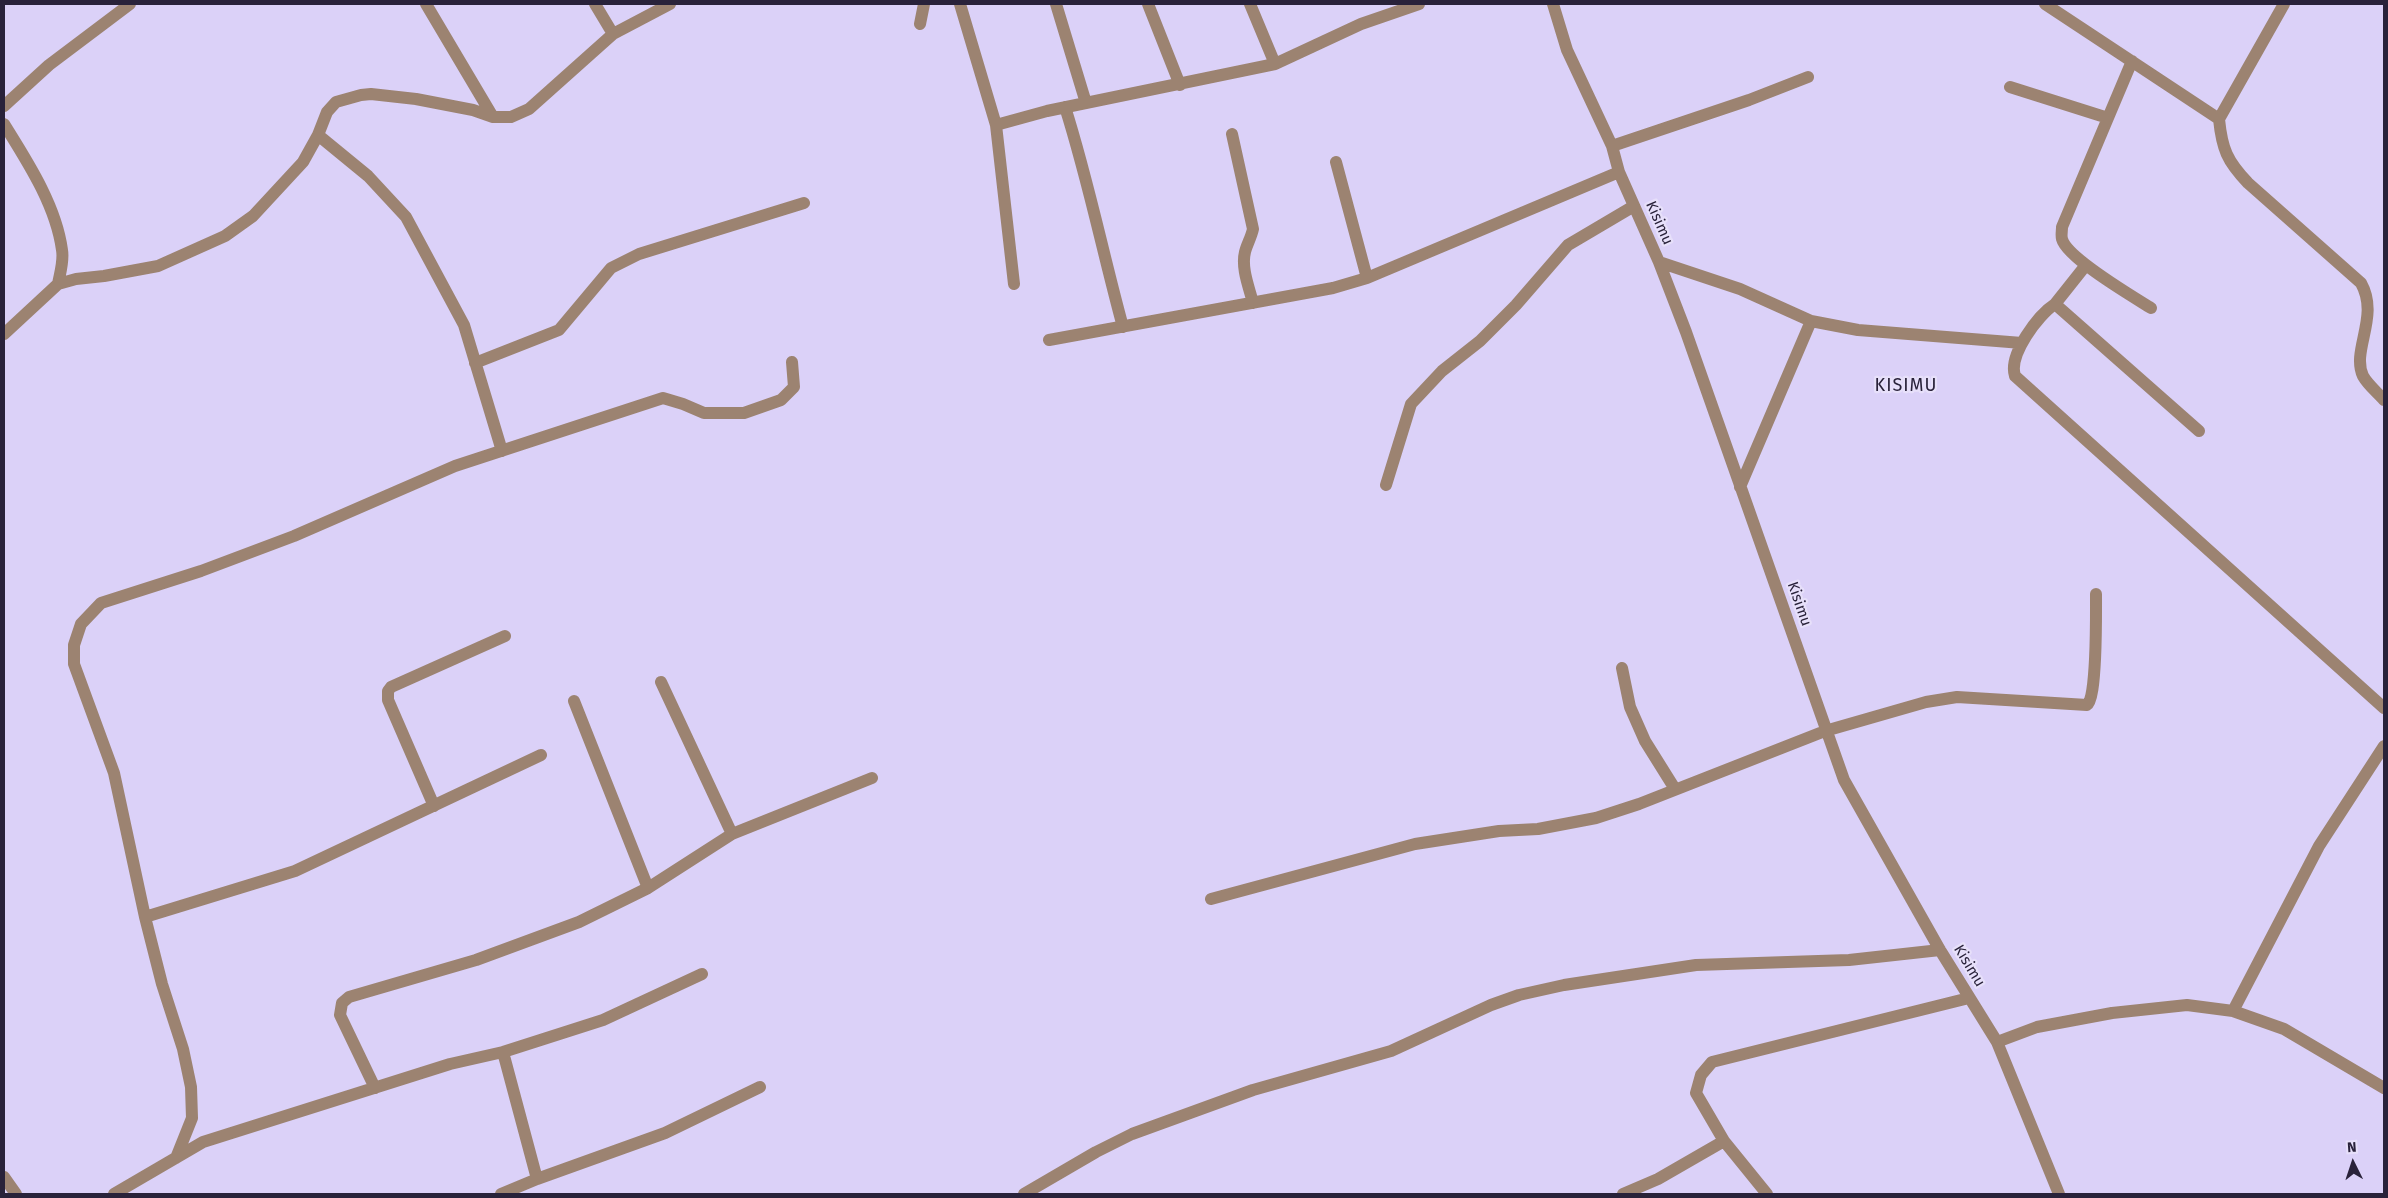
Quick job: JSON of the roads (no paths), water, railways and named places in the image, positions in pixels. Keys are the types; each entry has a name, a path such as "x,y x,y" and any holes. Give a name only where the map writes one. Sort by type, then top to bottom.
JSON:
{"street":[{"path":"4,106 50,65 130,4"},
{"path":"426,4 493,118"},
{"path":"595,4 613,34"},
{"path":"4,334 58,284 76,279 158,266 225,236 253,216 303,162 318,135 327,112 336,102 361,95 416,99 473,110 493,118 511,116 529,109 613,34 670,4"},
{"path":"920,24 924,4"},
{"path":"960,4 996,125 1014,284"},
{"path":"1056,4 1086,103"},
{"path":"1148,4 1180,84"},
{"path":"1250,4 1275,64"},
{"path":"996,125 1065,107 1275,64 1361,24 1419,4"},
{"name":"Kisimu","path":"1552,4 1567,50 1612,146 1619,172 1658,262 1844,780 1940,950 1996,1042 2059,1194"},
{"path":"2045,4 2218,119 2226,154 2234,169 2360,284 2367,296 2368,306 2360,363 2363,375 2384,400"},
{"path":"2218,119 2284,8 2284,4"},
{"path":"2132,61 2062,227 2062,239 2069,250 2086,265 2151,308"},
{"path":"1612,146 1808,77"},
{"path":"2010,87 2108,118"},
{"path":"1065,107 1080,153 1123,327"},
{"path":"4,124 38,184 57,227 63,251 58,284"},
{"path":"1232,134 1253,230 1251,241 1245,251 1244,266 1253,303"},
{"path":"318,135 368,176 406,217 464,325 502,450"},
{"path":"1336,162 1367,278"},
{"path":"1049,340 1333,288 1367,278 1619,172"},
{"path":"475,363 559,330 611,268 639,254 804,203"},
{"path":"1386,485 1411,404 1442,371 1480,341 1516,305 1568,245 1634,206"},
{"path":"1658,262 1740,289 1811,321 1858,330 2022,343"},
{"path":"2086,265 2055,304 2047,309 2022,343 2013,370 2015,376 2384,708"},
{"path":"2055,304 2199,431"},
{"path":"1740,487 1811,321"},
{"path":"176,1158 192,1118 191,1087 183,1049 162,984 145,917 114,773 74,664 74,645 81,624 101,604 201,571 294,536 455,466 663,398 704,413 744,413 781,400 794,387 792,362"},
{"path":"1211,899 1415,844 1499,830 1538,829 1587,820 1639,804 1825,731 1926,702 1957,697 2079,706 2090,704 2094,682 2096,594"},
{"path":"434,806 388,700 388,691 391,687 505,636"},
{"path":"1622,668 1630,706 1645,741 1676,789"},
{"path":"661,682 732,834"},
{"path":"574,701 648,888"},
{"path":"2233,1011 2319,846 2384,746"},
{"path":"145,917 295,871 541,755"},
{"path":"375,1088 340,1015 342,1003 349,997 486,956 579,922 648,888 732,834 872,778"},
{"path":"1024,1194 1096,1152 1132,1134 1253,1090 1391,1050 1491,1005 1519,996 1564,985 1696,965 1849,960 1940,950"},
{"path":"114,1194 203,1142 450,1064 503,1052 603,1020 702,974"},
{"path":"1767,1194 1724,1141 1696,1093 1700,1075 1712,1062 1969,998"},
{"path":"1996,1042 2037,1027 2112,1013 2187,1005 2233,1011 2284,1029 2384,1088"},
{"path":"503,1052 537,1179"},
{"path":"501,1194 537,1179 665,1133 760,1088"},
{"path":"1623,1194 1658,1180 1724,1141"},
{"path":"4,1177 16,1194"}],"district":[{"name":"KISIMU","path":"1906,386"}]}
